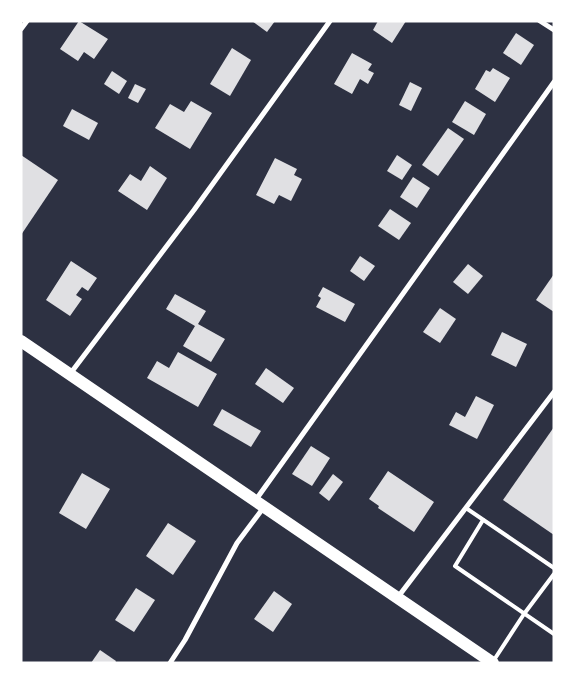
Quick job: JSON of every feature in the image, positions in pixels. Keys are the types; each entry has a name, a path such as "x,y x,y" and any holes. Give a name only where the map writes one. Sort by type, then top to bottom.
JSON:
{"main road":[{"path":"21,341 493,662"}],"street":[{"path":"21,29 27,21"},
{"path":"70,374 194,210 330,21"},
{"path":"540,21 554,30"},
{"path":"170,663 185,640 259,504 554,82"},
{"path":"398,598 554,392"}],"lane":[{"path":"466,508 554,568"},
{"path":"483,520 455,566 554,634"},
{"path":"493,662 524,614 554,574"}],"building":[{"path":"79,21 108,39 94,59 84,52 78,61 60,49"},
{"path":"252,21 275,21 267,32"},
{"path":"378,21 406,21 392,43 373,30"},
{"path":"516,33 534,45 521,65 503,53"},
{"path":"232,48 251,60 230,96 210,84"},
{"path":"352,53 372,64 368,70 374,73 368,84 360,79 352,94 334,84"},
{"path":"493,68 510,78 495,102 475,89 486,70 490,72"},
{"path":"112,71 127,81 119,94 104,84"},
{"path":"410,82 422,88 411,111 399,105"},
{"path":"135,84 146,89 138,103 128,98"},
{"path":"191,101 212,113 190,149 155,128 170,104 184,112"},
{"path":"465,101 486,114 474,135 452,122"},
{"path":"72,109 98,123 89,140 63,126"},
{"path":"448,128 464,139 438,176 422,165"},
{"path":"21,155 58,180 21,235"},
{"path":"397,155 412,165 402,180 387,171"},
{"path":"275,158 297,169 294,175 302,179 291,201 279,195 274,204 256,195"},
{"path":"150,166 167,178 147,210 118,191 130,174 141,181"},
{"path":"413,177 430,188 417,208 400,197"},
{"path":"390,209 411,223 399,240 378,226"},
{"path":"360,256 375,266 364,281 350,271"},
{"path":"71,261 97,278 88,291 82,287 76,295 82,299 70,316 46,300"},
{"path":"468,264 483,276 468,294 453,282"},
{"path":"554,274 554,312 536,300"},
{"path":"323,287 355,304 345,322 316,307 321,298 318,296"},
{"path":"175,294 206,311 198,324 225,339 211,362 183,346 195,326 166,309"},
{"path":"440,308 456,319 440,343 423,332"},
{"path":"502,332 527,344 516,367 491,355"},
{"path":"178,352 217,374 198,407 147,378 157,361 169,368"},
{"path":"266,368 294,388 283,403 255,384"},
{"path":"476,396 494,405 477,439 449,425 456,412 465,417"},
{"path":"222,409 261,431 251,447 213,425"},
{"path":"554,427 554,535 503,500"},
{"path":"311,446 330,458 312,486 292,474"},
{"path":"388,471 434,502 414,532 378,508 379,506 369,499"},
{"path":"82,473 110,489 86,529 59,513"},
{"path":"333,474 343,482 329,501 319,493"},
{"path":"168,523 196,541 173,575 146,556"},
{"path":"136,588 155,600 134,632 115,620"},
{"path":"274,591 292,604 273,632 254,619"},
{"path":"100,650 116,661 115,663 91,663"}]}
